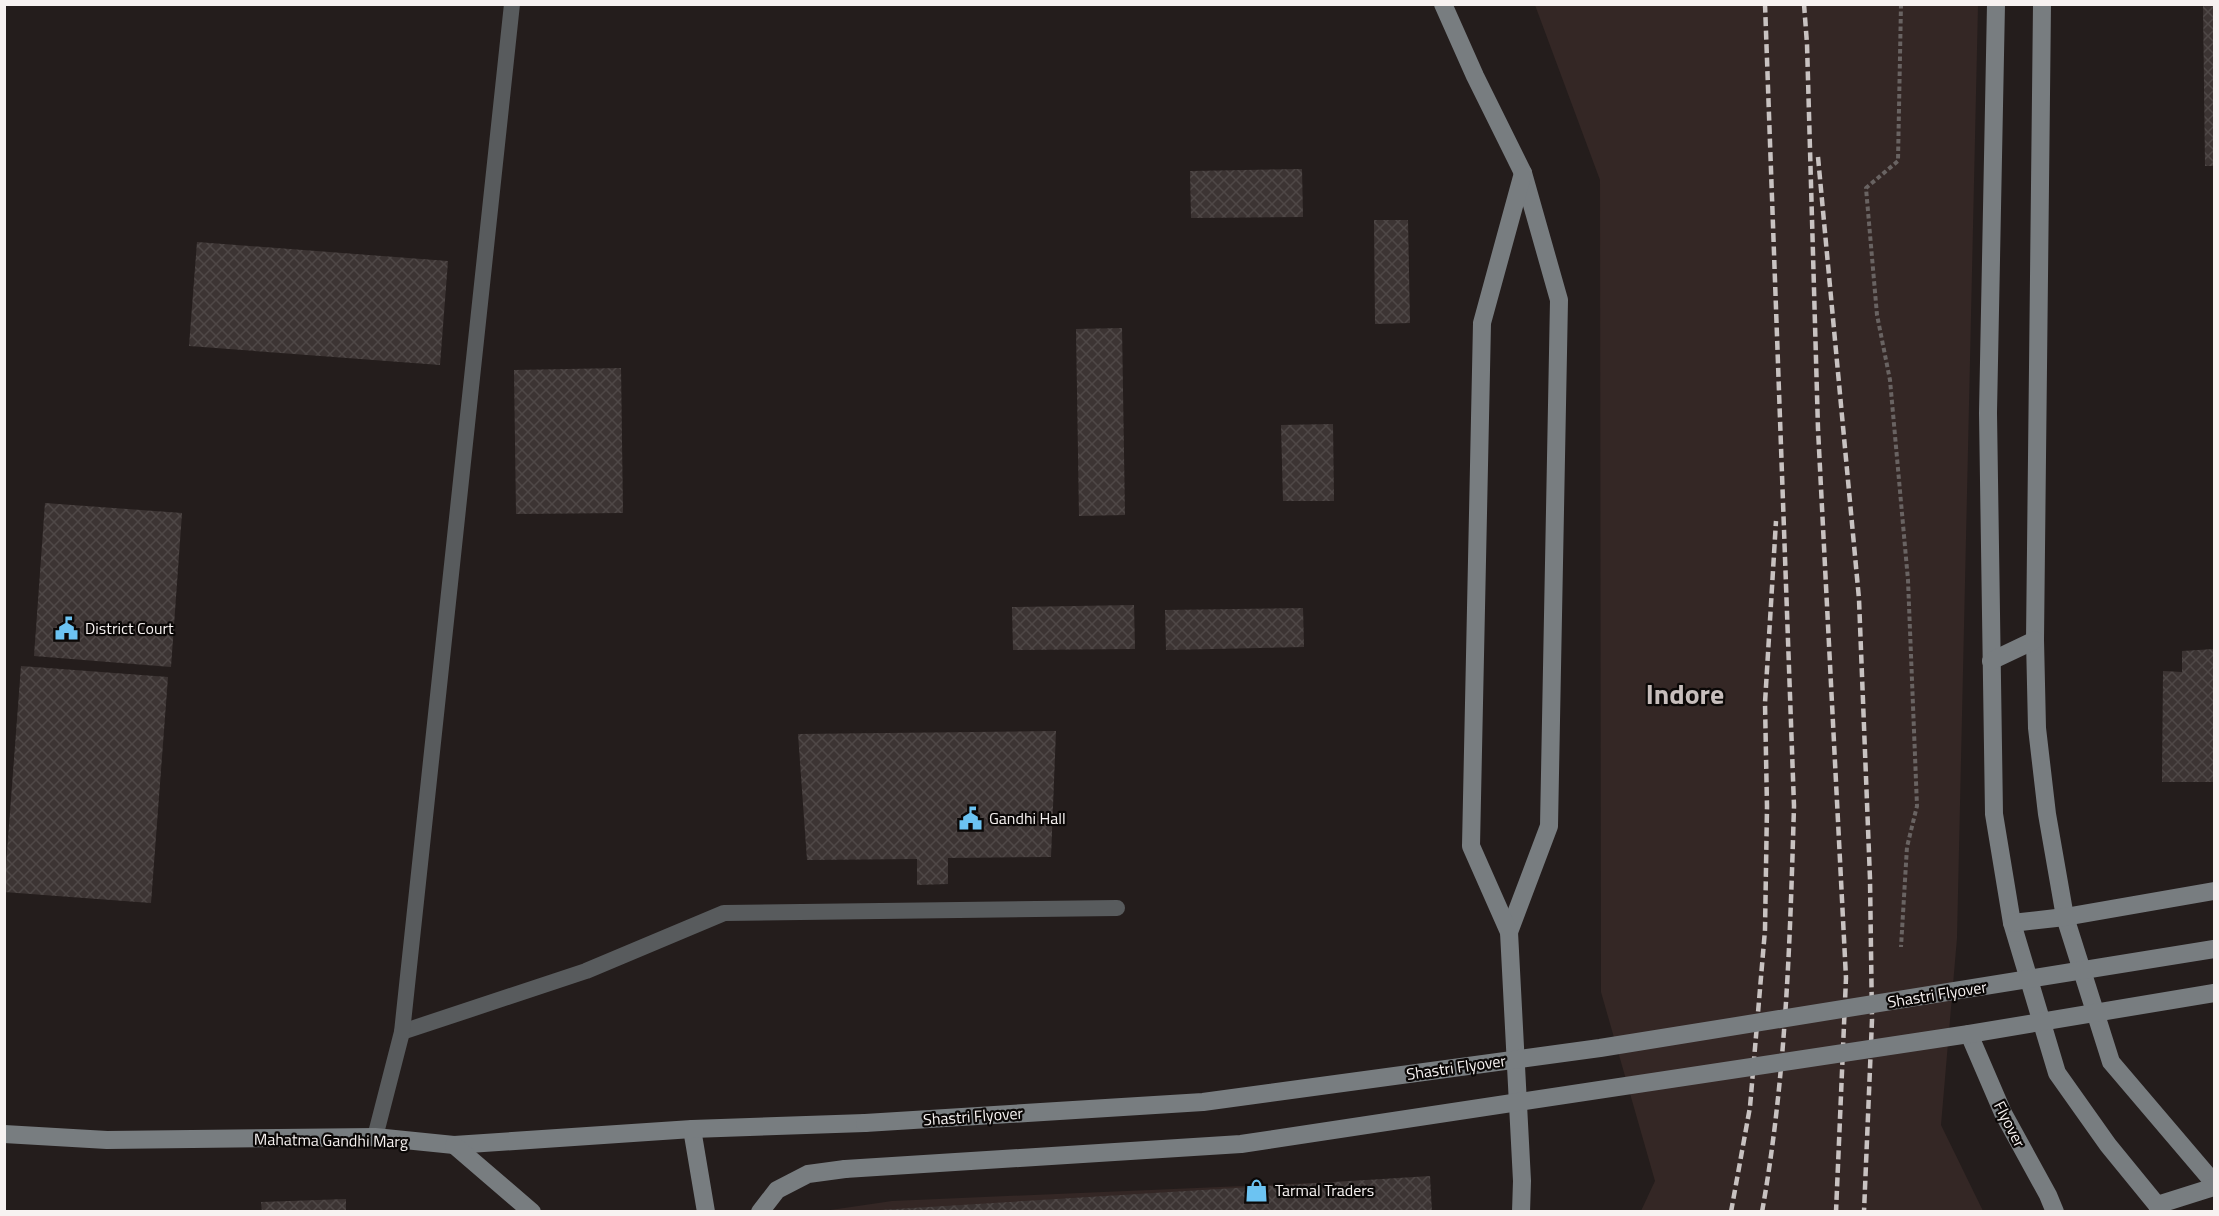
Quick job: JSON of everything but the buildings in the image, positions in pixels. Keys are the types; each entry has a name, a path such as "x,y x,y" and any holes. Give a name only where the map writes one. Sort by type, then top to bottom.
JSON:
{"street":[{"path":"1443,4 1475,76 1523,173 1559,300 1549,826 1509,932"},
{"path":"1996,4 1988,413 1994,814 2012,923 2057,1073 2158,1208 2214,1185 2111,1062 2065,917 2047,814 2037,728 2035,640 2042,4"},
{"path":"1521,1212 1522,1180 1509,932 1471,846 1482,323 1523,173"},
{"path":"1991,661 2035,640"},
{"path":"2012,923 2065,917 2214,891"},
{"name":"Shastri Flyover","path":"692,1129 865,1123 1203,1102 1600,1048 2214,949"},
{"path":"760,1212 777,1190 808,1174 845,1169 1240,1144 1969,1034 2214,993"},
{"name":"Flyover","path":"1969,1034 2003,1113 2055,1212"},
{"path":"692,1129 706,1212"},
{"name":"Mahatma Gandhi Marg","path":"4,1134 106,1140 375,1137 454,1145 692,1129"},
{"path":"454,1145 532,1212"}],"lane":[{"path":"375,1137 402,1032 512,4"},
{"path":"402,1032 586,971 724,913 1117,908"}],"path":[{"path":"1901,4 1898,161 1866,188 1877,315 1890,380 1908,580 1917,806 1907,847 1901,947"}],"shaded area":[{"path":"1535,5 1978,5 1957,938 1941,1125 1983,1211 1641,1211 1655,1181 1601,992 1600,180"},
{"name":"Tarmal Traders","path":"1380,1180 1376,1211 817,1212 892,1201"}],"railway":[{"path":"1762,1212 1782,1061 1794,806 1765,4"},
{"path":"1804,4 1818,429 1846,978 1836,1212"},
{"path":"1818,157 1859,599 1870,879 1872,1020 1864,1212"},
{"path":"1731,1212 1750,1107 1765,930 1767,807 1765,703 1776,521"}],"place":[{"name":"District Court","path":"67,628"},
{"name":"Gandhi Hall","path":"971,818"},
{"name":"Tarmal Traders","path":"1257,1190"}],"district":[{"name":"Indore","path":"1685,693"}]}
